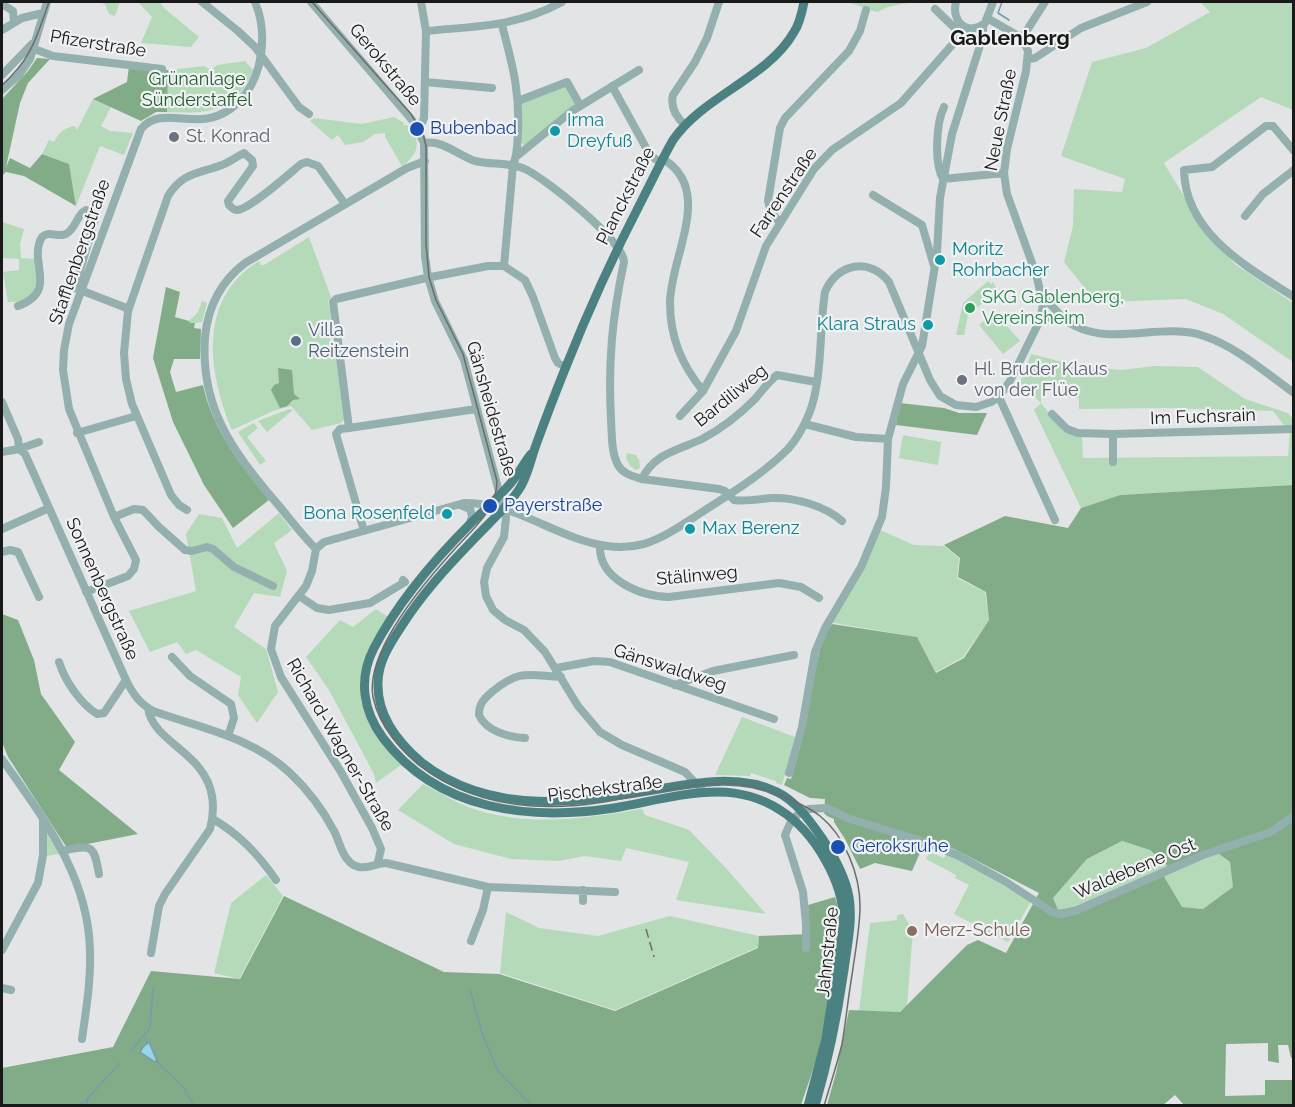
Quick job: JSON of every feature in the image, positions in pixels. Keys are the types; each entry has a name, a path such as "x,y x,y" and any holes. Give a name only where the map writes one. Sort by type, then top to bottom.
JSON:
{"main road":[{"name":"Planckstraße","path":"510,515 566,367 618,247 673,141 699,112 767,63 790,39 800,19 804,2"},
{"name":"Planckstraße","path":"500,495 515,478 534,449"},
{"name":"Pischekstraße","path":"500,495 470,523 410,593 382,634 367,665 364,685 369,711 374,724 392,748 416,772 448,792 476,803 505,810 543,813 580,812 704,792 732,792 752,797 779,809 792,819"},
{"name":"Pischekstraße","path":"510,515 487,526 428,588 392,641 381,663 378,684 380,704 388,723 404,745 431,769 459,785 487,795 518,801 575,801 696,783 728,781 759,785 781,794 802,812"},
{"name":"Jahnstraße","path":"802,812 825,842 838,865 846,884 850,911 833,1039 815,1106"},
{"name":"Jahnstraße","path":"792,819 807,834 830,871 840,891 843,910 843,924 826,1039 808,1106"}],"street":[{"path":"2,90 19,75 30,59 47,2"},
{"path":"202,2 238,31 261,54 299,107 309,114"},
{"name":"Stafflenbergstraße","path":"86,591 128,576 134,569 136,560 114,517 77,433 66,396 63,363 68,330 141,129 154,119 214,117 229,110 243,98 249,89 261,54 263,31 255,2"},
{"name":"Gerokstraße","path":"311,2 417,126 424,143"},
{"path":"417,126 424,118 426,31 421,2"},
{"path":"426,31 502,24 532,15 562,2"},
{"path":"685,125 676,115 673,95 707,38 719,2"},
{"path":"956,2 954,9 956,18 967,28 985,22 1007,29 1022,38 1045,2"},
{"path":"789,772 802,727 815,652 825,628 861,567 882,517 888,439 903,384 922,346 934,267 943,179 957,113 993,2"},
{"path":"1028,59 1035,58 1081,28 1147,2"},
{"path":"2,4 15,14 15,22"},
{"path":"935,9 961,34"},
{"path":"779,222 768,201 780,128 791,112 849,51 860,31 866,10"},
{"path":"2,30 15,22 44,13"},
{"path":"502,24 516,81 518,101 517,156 513,165 504,266"},
{"name":"Farrenstraße","path":"680,416 703,391 740,323 760,258 779,222 814,169 828,154 901,103 967,28"},
{"name":"Neue Straße","path":"1022,38 1026,44 1028,59 1007,149 1004,174 1007,194 1041,295 1065,320"},
{"path":"2,75 32,46"},
{"name":"Pfizerstraße","path":"32,46 53,56 162,69"},
{"path":"517,156 580,105 639,70"},
{"path":"425,82 492,88"},
{"path":"518,101 567,82 580,105"},
{"path":"612,86 650,155 680,172 686,185 689,201 671,284 671,326 682,362 703,391"},
{"path":"943,179 938,168 938,127 944,107"},
{"path":"1293,151 1274,126 1266,126 1212,167 1184,170 1186,196 1198,219 1237,260 1293,297"},
{"path":"424,143 437,142 476,161 513,165 527,170 558,191 618,247 624,256 613,320 609,370 614,450 622,470 642,479 719,489 725,491 732,500 737,501 773,498 808,504 830,511 842,521"},
{"name":"Gänsheidestraße","path":"424,143 425,256 428,277 438,306 459,348 500,495 510,515"},
{"path":"187,510 179,505 171,495 136,416 127,388 124,362 129,309 166,201 176,186 190,175 222,165 246,154 253,161 254,166 228,202 232,208 237,210 254,202 301,164 310,162 318,166 345,204"},
{"path":"425,161 407,168 345,204 234,272 215,297 206,331 205,362 208,385 223,429 242,461 316,549 324,542 468,503 489,505 510,515 600,545 616,547 645,544 666,535 728,495 789,447 805,424 812,403 825,292 837,273 851,267 870,267 884,276 892,289 935,388 948,401 976,408 999,397 1010,381 1041,318 1041,295"},
{"path":"1245,216 1263,194 1293,170"},
{"path":"943,179 1004,174"},
{"path":"873,195 922,225 934,267"},
{"path":"18,306 33,297 40,286 38,249 40,239 47,233 61,235 68,233 81,213 86,210 93,213 95,218 75,288 129,309"},
{"path":"349,428 333,302 336,299 428,277 488,266 504,266 525,280 555,357 558,363 566,367"},
{"name":"Neue Straße","path":"1041,318 1056,317 1082,329 1103,334 1183,332 1204,336 1259,367 1293,393"},
{"name":"Bardiliweg","path":"642,479 652,462 704,438 721,427 755,399 777,375 816,382"},
{"path":"999,397 1054,520"},
{"name":"Sonnenbergstraße","path":"2,402 18,439 19,449 25,454 126,680 137,699 148,708 150,720 202,771 210,786 213,819"},
{"path":"364,531 336,434 340,429 476,409"},
{"name":"Im Fuchsrain","path":"1052,414 1066,429 1078,433 1293,429"},
{"path":"77,433 136,416"},
{"path":"805,424 856,437 888,439"},
{"path":"1113,434 1113,462"},
{"path":"2,452 39,442"},
{"path":"489,505 494,489 494,474"},
{"path":"452,506 469,508 472,515 470,523"},
{"path":"2,529 49,508"},
{"path":"114,517 134,509 143,510 159,528 185,550 213,549 234,567 273,586"},
{"path":"510,515 504,539 488,568 484,582 486,596 493,610 505,620 524,630 545,652 582,712 600,732 622,745 683,771 704,792"},
{"name":"Stälinweg","path":"600,545 601,557 611,572 631,588 652,596 676,596 779,583 801,586 819,598"},
{"name":"Richard-Wagner-Straße","path":"316,549 310,578 299,596 274,626 271,650 285,685 308,717 341,771 372,828 381,847 378,862"},
{"path":"2,552 10,550 18,552 39,597"},
{"path":"299,596 323,610 364,604 376,600 405,582 403,580"},
{"path":"675,684 713,671 794,655"},
{"path":"172,657 195,680 231,704 234,718 228,736"},
{"name":"Gänswaldweg","path":"555,668 602,661 617,664 774,719"},
{"path":"59,662 72,688 97,714 104,713 126,680"},
{"path":"525,738 510,736 486,725 479,717 479,705 508,679 515,676 561,677"},
{"path":"148,708 228,736 264,753 297,780 332,827 349,862 363,868 372,867 378,862 488,887 615,892"},
{"path":"2,759 63,851 72,868 82,899 90,942 90,978 82,1039"},
{"name":"Waldebene Ost","path":"802,812 815,808 826,808 850,819 925,842 959,856 1006,882 1052,912 1062,915 1203,855 1271,832 1293,816"},
{"path":"802,812 792,819 785,835 802,892 806,948"},
{"path":"2,950 38,883 43,855 43,818"},
{"path":"151,953 159,906 210,829 213,819 235,833 258,855 276,880"},
{"path":"63,851 84,846 90,847 96,855 99,874"},
{"path":"471,941 483,910 488,887"},
{"path":"583,890 583,901"},
{"path":"2,988 12,990"}],"green space":[{"path":"98,2 120,2 115,16 109,14 105,4"},
{"path":"138,2 160,2 199,37 191,47 141,43 152,17"},
{"path":"847,2 913,2 888,7 877,12"},
{"path":"1200,2 1293,2 1293,110 1261,97 1164,163 1203,228 1236,265 1293,303 1293,362 1223,314 1186,299 1105,302 1091,296 1064,262 1073,226 1074,189 1122,192 1125,179 1061,156 1092,62 1146,48 1210,12"},
{"path":"37,58 50,59 28,83 20,103 6,167 10,158 30,168 42,154 69,164 76,206 24,176 6,172 2,176 2,99"},
{"name":"Grünanlage Sünderstaffel","path":"245,61 253,70 239,95 230,102 208,111 167,112 168,70 204,66 211,70 217,65"},
{"path":"129,66 168,70 167,112 156,112 141,121 93,99 127,82"},
{"path":"567,82 580,105 528,147 517,141 518,101"},
{"path":"93,99 111,107 101,126 110,131 133,133 124,155 100,146 76,206 69,164 42,154 49,140 54,142 62,131 75,126 77,130"},
{"path":"394,117 404,123 403,125 410,126 417,143 415,153 402,166 385,137 385,133 375,134 363,142 345,145 338,135 332,140 310,121 314,118 362,124"},
{"path":"2,222 24,229 20,244 21,258 36,259 37,276 34,290 25,299 18,301 8,302 3,272 19,270 19,259 2,258"},
{"path":"309,237 331,297 328,301 333,333 330,336 330,342 335,346 345,419 341,423 312,430 291,406 273,411 232,430 217,384 214,361 213,338 217,316 225,295 239,277 259,261 261,265 264,265"},
{"name":"SKG Gablenberg, Vereinsheim","path":"988,281 991,284 993,282 999,293 968,315 964,335 956,335 963,303"},
{"path":"166,287 180,292 175,317 195,323 194,328 201,329 200,359 174,359 170,372 176,392 203,385 213,417 229,446 269,500 233,528 204,485 173,422 153,358"},
{"path":"202,301 207,303 202,322 189,324 198,312"},
{"path":"995,312 1020,341 1003,354 979,325"},
{"path":"1031,354 1078,366 1121,370 1154,366 1198,367 1245,399 1288,413 1293,419 1293,485 1120,495 1081,508 1034,410 1041,403 1020,383","holes":["1041,385 1063,385 1064,398 1079,398 1079,409 1164,408 1273,411 1290,433 1288,456 1083,458 1082,437 1064,432 1041,403"]},
{"path":"278,368 292,370 294,394 300,399 293,400 287,406 280,408 271,390 279,383"},
{"path":"900,403 944,408 959,413 987,413 977,435 896,425"},
{"path":"289,409 293,410 267,432 258,421"},
{"path":"254,423 258,428 247,437 266,461 260,465 238,432"},
{"path":"903,435 941,442 938,465 899,458"},
{"path":"627,453 636,455 640,468 636,470 630,466 626,458"},
{"path":"1293,485 1293,1058 1291,1058 1288,1045 1278,1045 1279,1063 1268,1061 1268,1043 1226,1044 1225,1096 1265,1095 1265,1080 1293,1080 1293,1105 1184,1105 1175,1095 1162,1106 827,1105 849,1010 900,1012 967,945 978,940 1006,953 1039,893 954,849 926,839 912,871 875,863 860,869 834,819 824,813 825,799 810,798 784,785 787,778 791,779 798,755 822,639 832,624 917,637 936,673 964,658 989,620 986,592 958,577 960,558 944,545 1005,516 1068,528 1081,508 1120,495","holes":["1122,841 1150,850 1168,866 1083,905 1058,910 1053,898 1087,859","1218,853 1230,862 1233,887 1203,909 1182,907 1163,875"]},
{"path":"279,513 292,530 274,543 287,571 280,597 254,593 234,627 266,649 278,692 257,723 238,695 241,677 196,650 186,654 177,642 150,652 129,611 196,591 186,534 199,514 222,518 237,548"},
{"path":"878,529 914,545 944,546 959,558 957,578 985,592 989,620 963,657 936,672 917,637 829,622"},
{"path":"376,609 388,617 365,659 360,687 362,702 366,717 375,733 401,765 376,783 374,774 329,690 306,657 340,620 353,627"},
{"path":"2,614 18,620 34,660 41,694 75,742 59,770 138,834 67,848 8,757 2,742"},
{"path":"742,717 795,737 782,785 751,773 750,776 715,775"},
{"path":"423,784 470,808 518,818 538,820 580,818 642,809 645,815 689,830 766,914 676,900 689,862 626,848 621,861 585,856 558,861 511,859 454,844 398,810"},
{"path":"47,827 65,853 46,856"},
{"path":"1122,841 1150,850 1169,866 1083,905 1057,910 1053,898 1087,859"},
{"path":"930,852 944,858 947,853 1031,901 1008,942 954,914 969,885 955,878 956,875 926,859"},
{"path":"1219,853 1230,862 1234,887 1203,909 1181,907 1163,876"},
{"path":"266,875 283,896 239,979 214,973 231,903"},
{"path":"284,896 444,972 499,974 615,1011 758,948 759,936 810,934 808,905 835,897 839,911 822,1043 801,1105 2,1106 2,1068 113,1047 151,971 240,979"},
{"path":"506,912 539,928 598,936 670,916 759,936 758,947 615,1010 500,973"},
{"path":"903,914 913,931 907,1005 899,1012 859,1011 870,923 897,920 897,915"}],"water":[{"path":"149,1042 157,1061 155,1062 140,1052"}],"waterway":[{"path":"1002,2 998,13 1009,20"},
{"path":"131,1051 150,1028 153,988"},
{"path":"470,989 482,1033 498,1071 532,1106"},
{"path":"146,1039 147,1044"},
{"path":"156,1061 184,1088 194,1106"},
{"path":"87,1106 87,1099 120,1063"},
{"path":"78,1106 87,1100"}],"tram line":[{"path":"2,85 20,66 32,47 49,2"},
{"path":"312,2 411,114 423,134 426,146 426,244 429,277 436,300 463,354 497,481 496,492 488,511 427,581 387,639 373,679 373,697 380,718 392,738 425,769 445,782 488,799 534,806 581,805 683,787 729,783 778,794 820,816 829,824 844,845 854,869 860,906 842,1044 824,1106"}],"railway":[{"path":"646,929 654,957"}],"place":[{"name":"Bubenbad","path":"417,129"},
{"name":"Irma Dreyfuß","path":"555,131"},
{"name":"St. Konrad","path":"174,137"},
{"name":"Moritz Rohrbacher","path":"940,260"},
{"name":"SKG Gablenberg, Vereinsheim","path":"970,308"},
{"name":"Klara Straus","path":"928,325"},
{"name":"Villa Reitzenstein","path":"296,341"},
{"name":"Hl. Bruder Klaus von der Flüe","path":"962,380"},
{"name":"Payerstraße","path":"490,506"},
{"name":"Bona Rosenfeld","path":"447,514"},
{"name":"Max Berenz","path":"690,529"},
{"name":"Geroksruhe","path":"838,847"},
{"name":"Merz-Schule","path":"912,931"}],"district":[{"name":"Gablenberg","path":"1010,39"}]}
